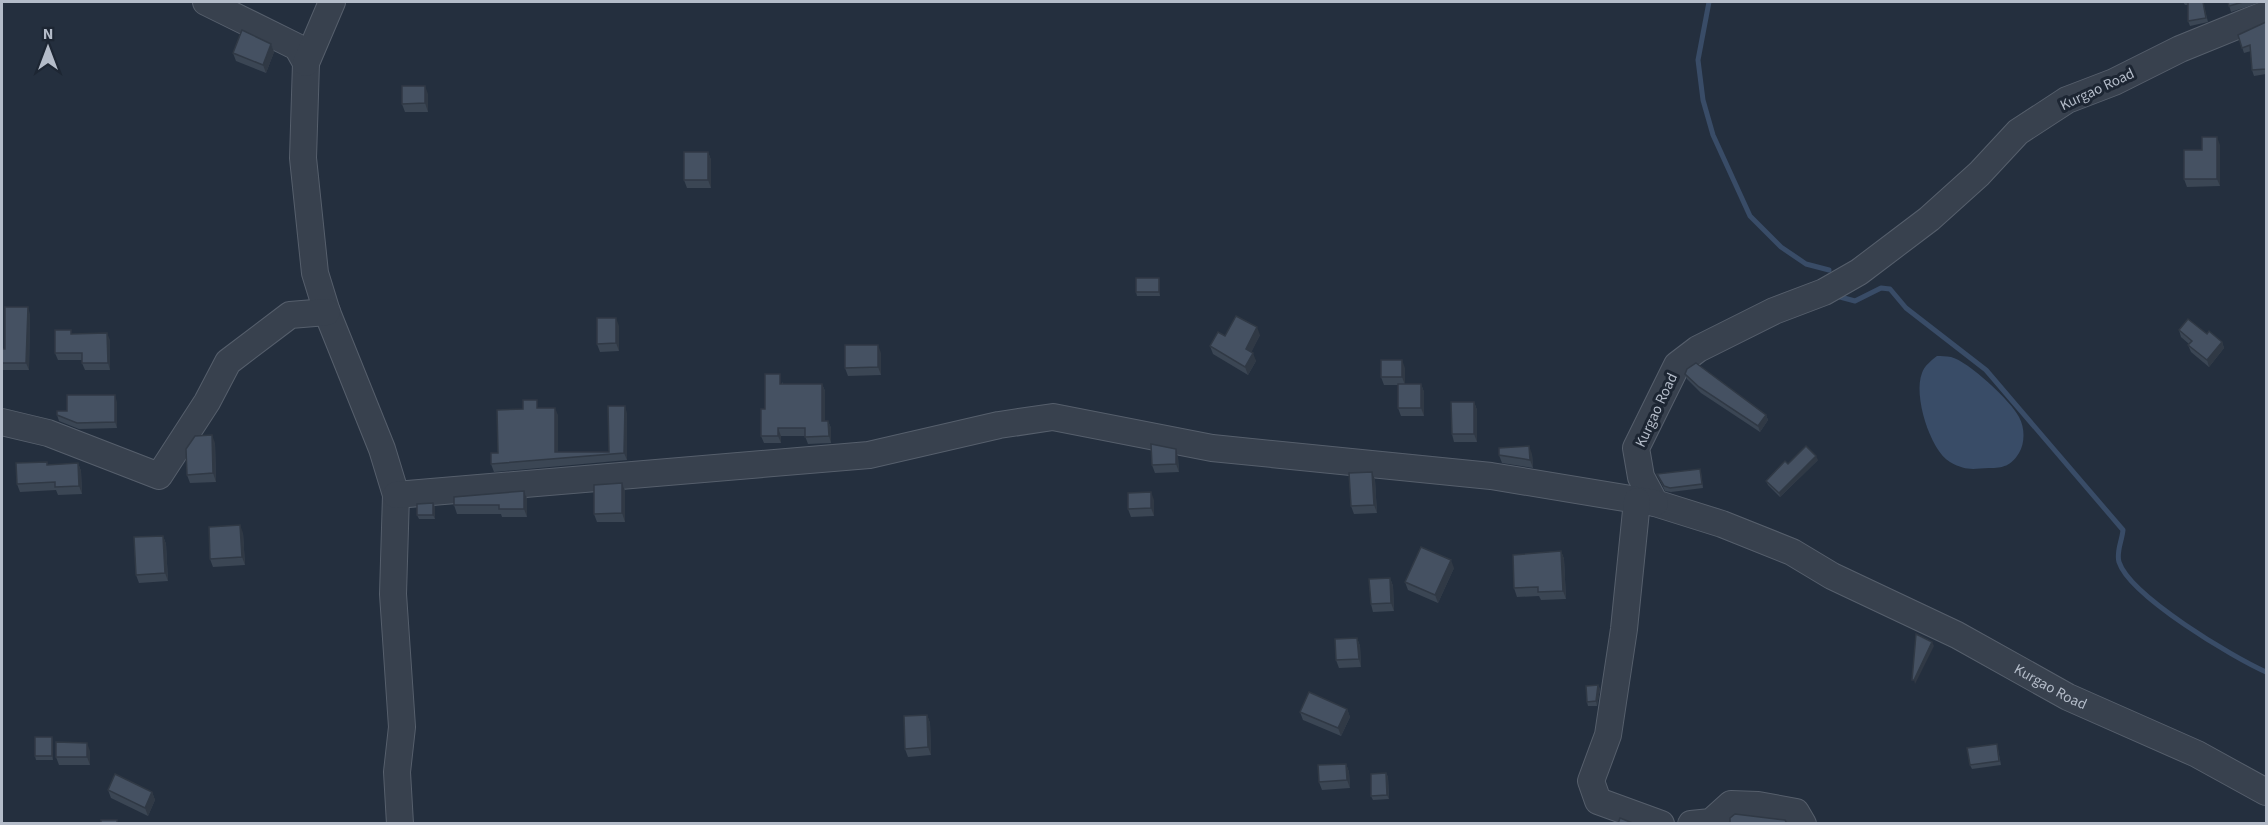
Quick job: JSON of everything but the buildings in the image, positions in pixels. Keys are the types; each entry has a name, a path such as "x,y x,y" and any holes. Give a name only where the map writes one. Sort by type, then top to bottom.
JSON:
{"street":[{"path":"206,2 297,47 306,63"},
{"path":"332,2 306,63 303,158 308,227 315,273 327,312 382,449 396,495 393,594 402,727 397,772 400,824"},
{"name":"Kurgao Road","path":"2266,14 2180,49 2114,82 2067,100 2018,132 1979,174 1929,219 1859,272 1824,292 1774,311 1698,349 1677,365 1636,448 1646,502 1722,524 1792,552 1832,576 1957,635 2068,697 2197,754 2266,792"},
{"path":"2,422 48,433 159,476 207,402 228,362 290,315 327,312"},
{"path":"396,495 671,474 870,455 999,425 1053,417 1212,448 1491,476 1646,502 1608,735 1591,781 1598,801 1661,824"},
{"path":"1690,824 1711,822 1731,804 1758,805 1796,812 1803,824"}],"water":[{"path":"1937,356 1951,357 1968,366 2007,401 2019,417 2023,440 2019,453 2010,463 1998,467 1965,468 1950,462 1936,446 1925,421 1920,383 1924,368"}],"waterway":[{"path":"1709,2 1698,60 1703,100 1713,135 1750,216 1781,247 1806,264 1829,270"},
{"path":"1840,297 1855,301 1881,288 1890,289 1906,308 1986,370 2123,530 2118,558 2127,576 2162,608 2208,640 2266,672"}]}
